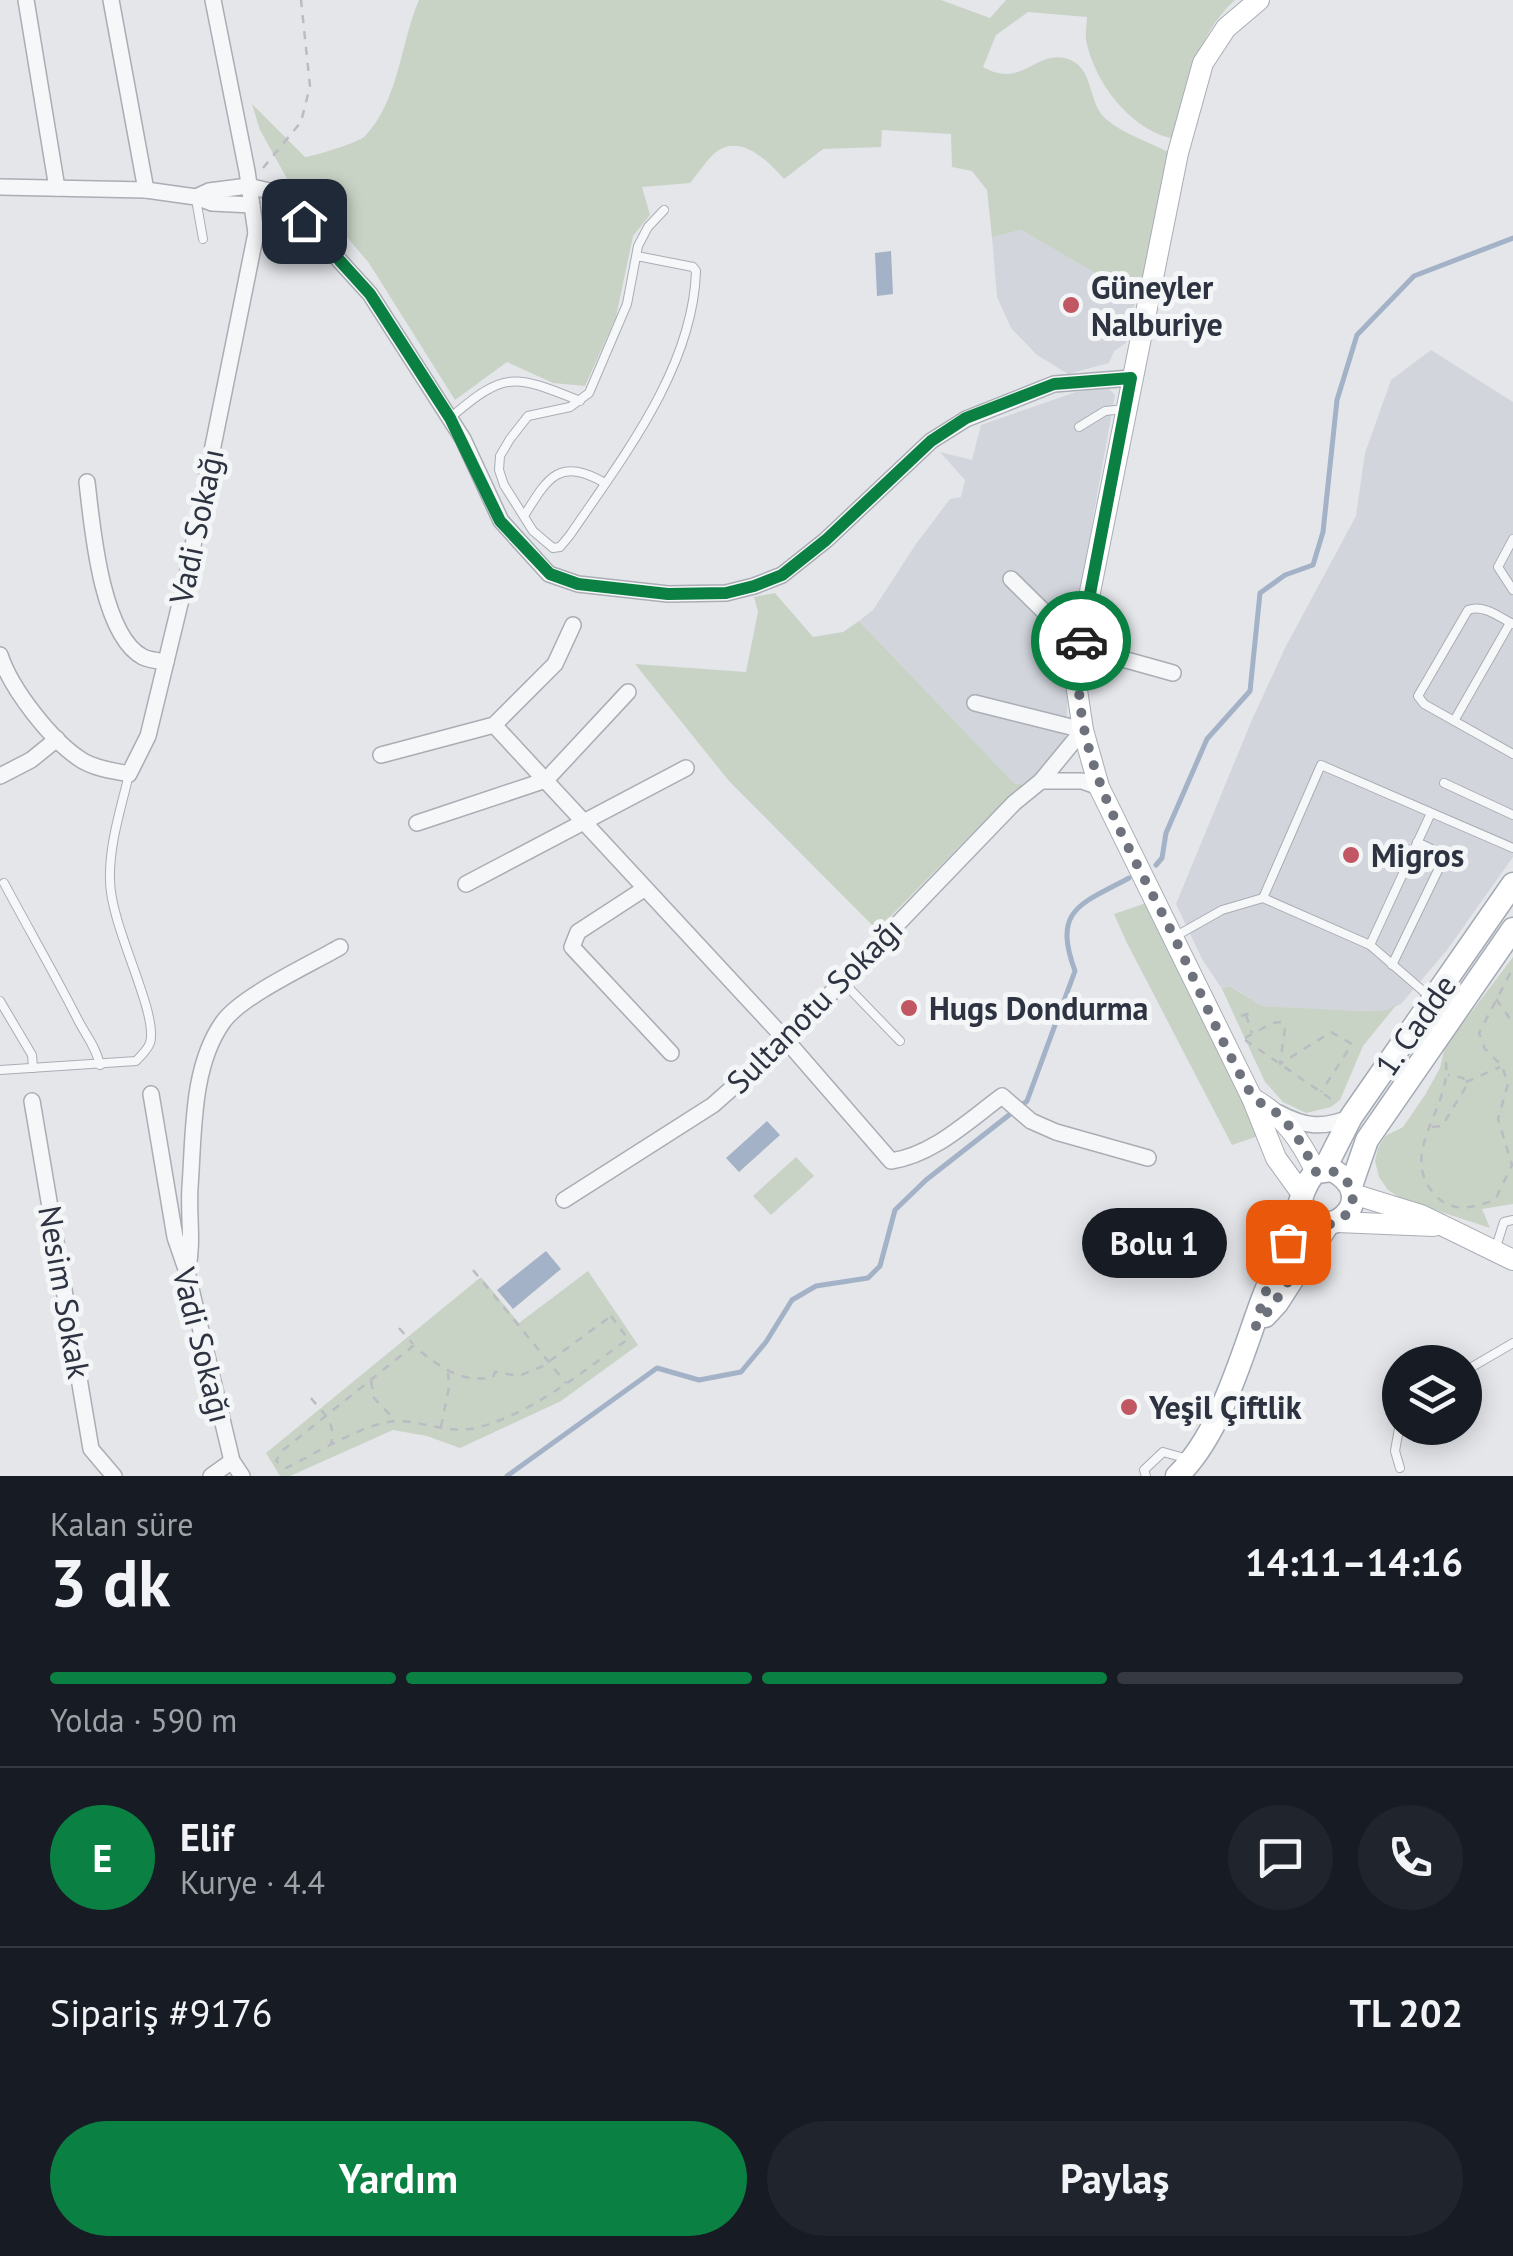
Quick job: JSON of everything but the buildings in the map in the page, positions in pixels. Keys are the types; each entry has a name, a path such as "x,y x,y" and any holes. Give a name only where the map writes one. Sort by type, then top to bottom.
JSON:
{"main road":[{"name":"1. Cadde","path":"1320,1171 1344,1110 1433,1000 1513,884"},
{"name":"1. Cadde","path":"1352,1190 1367,1140 1509,946"},
{"path":"1184,1468 1210,1430 1256,1326 1304,1186 1320,1171 1341,1175 1352,1190 1350,1211 1332,1223 1277,1303 1256,1326"},
{"path":"1302,1199 1311,1218 1332,1223"}],"street":[{"path":"26,0 58,188"},
{"path":"111,0 146,190"},
{"name":"Vadi Sokağı","path":"129,774 148,736 166,662 256,233 213,0"},
{"path":"1259,0 1226,28 1204,62 1178,154 1125,409 1080,648 1077,690 1083,730 1100,787 1252,1098 1276,1158 1302,1199"},
{"path":"196,197 209,191 248,186 278,193 370,294 450,418 500,521 550,574 578,584 618,591 726,593 782,575 826,540 931,441 966,418 1054,384 1131,378"},
{"path":"0,187 146,190 252,205"},
{"path":"256,233 329,248"},
{"path":"87,482 95,555 109,604 128,644 144,658 166,662"},
{"path":"1011,579 1080,648 1173,674"},
{"path":"381,755 494,725 554,664 573,625"},
{"path":"0,654 26,702 56,739 84,761 129,774"},
{"path":"417,824 546,780 628,692"},
{"path":"975,703 1083,730"},
{"path":"494,725 786,1040 891,1161 912,1158 1002,1096 1024,1115 1056,1132 1148,1158"},
{"name":"Sultanotu Sokağı","path":"564,1200 713,1104 786,1040 1002,815 1042,781 1083,730"},
{"path":"0,776 32,760 56,739"},
{"path":"466,884 686,768"},
{"path":"1042,781 1082,781 1100,787"},
{"path":"644,889 578,932 572,947 670,1053"},
{"path":"187,1272 192,1252 190,1193 202,1067 224,1021 246,1002 340,947"},
{"name":"Vadi Sokağı","path":"151,1094 175,1237 232,1461 242,1476"},
{"path":"1252,1098 1310,1126 1328,1125 1344,1110"},
{"name":"Nesim Sokak","path":"32,1101 91,1449 114,1476"},
{"path":"1278,1113 1320,1171"},
{"path":"1362,1155 1367,1180 1397,1207"},
{"path":"1352,1190 1421,1215 1504,1255"},
{"path":"1332,1223 1442,1226"},
{"path":"211,1476 232,1461"}],"lane":[{"path":"196,197 203,239"},
{"path":"637,256 693,267 694,304 662,394 560,547 542,542 504,484 500,456 528,416 580,402 589,393 618,324 641,237 664,210"},
{"path":"450,418 484,389 512,380 580,402"},
{"path":"1080,427 1104,411 1125,409"},
{"path":"524,516 552,478 566,470 578,470 604,483"},
{"path":"1513,540 1498,566 1513,590"},
{"path":"1454,721 1512,623 1476,607 1468,610 1418,696 1424,704 1454,721 1513,754"},
{"path":"1263,898 1320,765 1513,848"},
{"name":"Vadi Sokağı","path":"100,1065 136,1061 150,1044 151,1019 112,913 112,843 129,774"},
{"path":"1444,783 1513,814"},
{"path":"1370,946 1431,813"},
{"path":"1392,965 1443,860 1438,852 1417,842"},
{"path":"0,1070 100,1065 54,970 4,884"},
{"path":"1174,937 1222,910 1263,898 1370,946 1433,1000"},
{"path":"842,982 900,1041"},
{"path":"0,1001 32,1055 34,1068"},
{"path":"1504,1255 1504,1222 1513,1220"},
{"path":"1482,1361 1513,1343"},
{"path":"1395,1445 1400,1468"},
{"path":"1146,1476 1144,1470 1162,1452 1184,1468"}],"path":[{"path":"248,186 301,122 310,86 301,0"},
{"path":"1446,1060 1448,1074 1443,1099 1420,1150 1420,1170 1428,1187 1442,1202 1464,1209 1494,1200 1512,1165 1498,1119 1508,1084 1502,1066 1485,1048 1479,1033 1495,998 1509,946"},
{"path":"1495,998 1513,1023"},
{"path":"1252,1034 1244,1015 1254,1012"},
{"path":"1280,1064 1282,1022 1272,1023 1244,1039 1344,1110"},
{"path":"1280,1064 1332,1032 1352,1044 1320,1092"},
{"path":"1465,1082 1502,1066"},
{"path":"1430,1127 1442,1126 1467,1085 1463,1078 1448,1074"},
{"path":"473,1270 567,1384"},
{"path":"400,1328 414,1346 448,1372 473,1381 494,1377 495,1372 519,1376 549,1363 612,1316 628,1339 567,1384 514,1413 478,1427 457,1431 396,1420 286,1468 280,1467 276,1461 282,1452 414,1346"},
{"path":"440,1429 448,1372"},
{"path":"371,1380 374,1398 396,1420"},
{"path":"311,1398 334,1430 331,1446"}],"shaded area":[{"path":"419,0 941,0 990,18 1006,0 1235,0 1202,45 1175,136 1170,138 1141,124 1105,86 1090,56 1087,17 1028,12 996,35 983,67 1008,74 1054,57 1075,62 1107,120 1170,153 1143,284 1133,308 1128,292 1021,230 992,237 987,190 972,171 952,167 951,134 882,130 881,147 823,149 784,179 754,152 725,147 712,155 690,183 642,187 650,215 633,236 616,317 585,386 553,383 507,362 455,400 369,263 335,223 290,184 260,130 252,104 305,157 364,137 376,123 392,89"},
{"path":"1021,230 1128,292 1133,308 1126,343 1114,351 1109,363 1068,374 1037,355 1011,328 997,297 992,237"},
{"path":"1431,350 1513,402 1513,857 1447,950 1401,1004 1387,1010 1340,1011 1262,1006 1231,986 1222,989 1202,959 1176,904 1285,648 1356,516 1365,453 1391,380"},
{"path":"1107,387 1115,395 1071,641 1065,748 1025,785 1014,783 859,621 873,610 950,499 961,497 965,480 940,452 972,460 981,425 1076,392"},
{"path":"775,593 813,637 843,632 859,621 1014,783 1025,785 1006,799 879,932 729,781 635,664 746,672 758,612 754,597"},
{"path":"1149,902 1192,1000 1261,1135 1232,1145 1127,943 1114,914"},
{"path":"1513,957 1513,1204 1482,1209 1490,1228 1402,1199 1388,1190 1375,1161 1385,1136 1403,1127 1425,1095 1440,1068 1445,1047"},
{"path":"1230,986 1262,1006 1356,1011 1387,1010 1397,1004 1363,1046 1340,1100 1331,1107 1306,1113 1283,1102 1265,1082 1222,989"},
{"path":"796,1157 814,1176 771,1215 753,1196"},
{"path":"588,1271 638,1345 561,1401 460,1448 427,1436 393,1430 290,1476 280,1476 266,1453 481,1277 519,1323"}],"water":[{"path":"891,251 893,294 877,296 875,253"},
{"path":"767,1121 780,1135 739,1172 726,1158"},
{"path":"546,1251 561,1269 513,1309 497,1290"}],"waterway":[{"path":"1156,865 1207,739 1250,691 1260,593 1285,575 1313,565 1323,532 1337,400 1357,335 1414,276 1513,238"},
{"path":"507,1476 657,1368 699,1380 741,1372 766,1342 792,1300 816,1286 868,1278 880,1266 895,1210 926,1180 1027,1101 1075,971 1067,934 1069,921 1085,903 1129,878"}],"way so far":[{"path":"1081,641 1077,690 1083,730 1100,787 1223,1040 1252,1098 1278,1113 1302,1143 1316,1172 1332,1170 1351,1186 1350,1211 1328,1224 1277,1303 1256,1326 1263,1298 1288,1242"}],"place":[{"name":"Güneyler Nalburiye","path":"1071,305"},
{"name":"Migros","path":"1351,855"},
{"name":"Hugs Dondurma","path":"909,1008"},
{"name":"Bolu 1","path":"1288,1242"},
{"name":"Yeşil Çiftlik","path":"1129,1407"}],"route":[{"path":"304,221 370,294 450,418 500,521 550,574 578,584 668,594 726,593 754,586 782,575 826,540 931,441 966,418 1054,384 1131,378 1081,641"}]}
